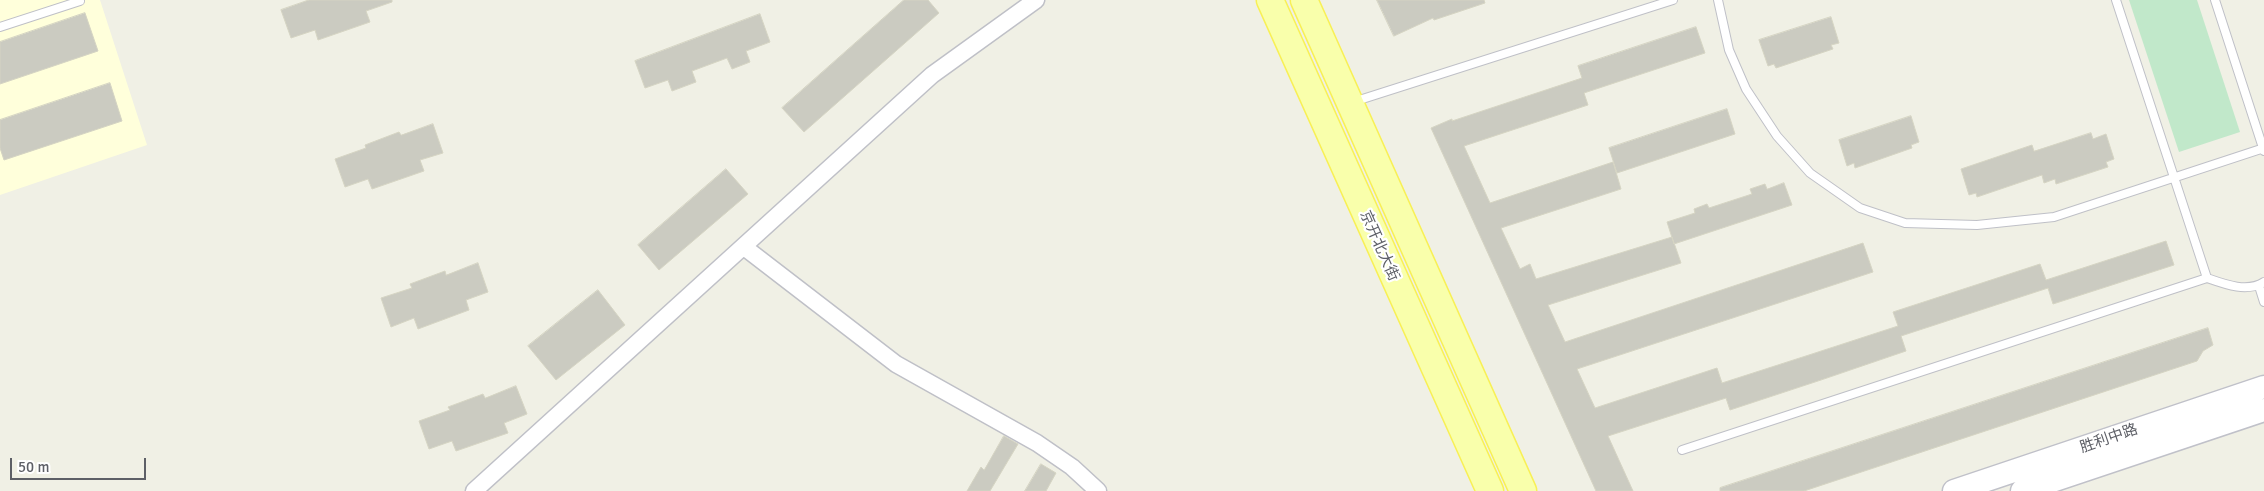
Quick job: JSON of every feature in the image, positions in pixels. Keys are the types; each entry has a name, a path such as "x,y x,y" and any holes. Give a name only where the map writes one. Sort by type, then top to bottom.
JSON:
{"main road":[{"name":"京开北大街","path":"1270,0 1490,491"},
{"name":"京开北大街","path":"1304,0 1348,103 1523,491"}],"street":[{"path":"474,491 932,75 1036,0"},
{"path":"744,247 896,364 1036,443 1072,467 1098,491"},
{"name":"胜利中路","path":"1954,491 2264,387"},
{"name":"胜利中路","path":"2022,491 2264,410"}],"lane":[{"path":"1348,103 1673,0"},
{"path":"1718,0 1729,50 1746,89 1777,136 1810,173 1860,208 1905,223 1977,225 2054,217 2264,149 2215,0"},
{"path":"2116,0 2207,278"},
{"path":"0,28 80,1"},
{"path":"1682,450 2207,278 2230,287 2261,284 2264,302"}],"shaded area":[{"path":"0,0 100,0 147,145 0,195"},
{"path":"2129,0 2197,0 2240,132 2179,152"}],"building":[{"path":"309,0 392,0 392,2 366,11 370,22 318,40 315,30 291,38 281,10"},
{"path":"904,0 928,0 939,13 804,132 782,108"},
{"path":"1377,0 1484,0 1485,3 1434,20 1433,18 1394,36"},
{"path":"85,13 98,51 0,84 0,42"},
{"path":"760,14 770,42 746,51 750,62 732,69 727,58 692,71 696,82 672,91 668,80 645,88 635,61"},
{"path":"1831,17 1839,43 1831,45 1833,49 1776,68 1774,64 1768,66 1759,40"},
{"path":"1696,27 1705,53 1584,93 1588,105 1464,146 1490,203 1613,162 1621,189 1501,228 1520,269 1530,264 1536,279 1672,237 1681,263 1548,305 1565,342 1863,243 1873,272 1577,369 1595,408 1717,368 1722,383 1812,354 1898,326 1893,312 2040,264 2046,280 2166,241 2174,265 2053,304 2048,288 1901,336 1906,351 1821,380 1730,410 1726,398 1608,436 1633,491 1596,491 1431,128 1452,119 1452,121 1582,78 1578,66"},
{"path":"110,83 122,121 4,160 0,148 0,120"},
{"path":"1727,109 1735,134 1617,173 1609,148"},
{"path":"1911,116 1919,142 1911,145 1912,148 1855,168 1854,163 1847,166 1839,140"},
{"path":"433,124 443,153 420,160 424,171 372,189 368,179 345,187 335,159 366,148 365,145 399,132 401,135"},
{"path":"2091,133 2093,139 2106,134 2114,159 2106,162 2108,167 2056,184 2055,179 2044,183 2042,175 1977,197 1976,193 1969,195 1961,169 2032,145 2034,151"},
{"path":"726,169 748,194 659,270 638,245"},
{"path":"1784,183 1792,205 1674,244 1667,222 1695,213 1694,209 1707,204 1709,208 1752,194 1750,189 1765,184 1767,189"},
{"path":"478,263 488,292 466,300 469,310 418,329 414,318 391,327 381,298 412,288 410,284 445,271 446,275"},
{"path":"598,290 625,325 556,380 528,346"},
{"path":"2208,328 2213,345 2203,351 2197,361 1804,491 1720,491 1720,488"},
{"path":"516,386 527,414 504,423 508,433 456,451 452,441 429,449 419,421 450,410 448,407 483,394 485,398"},
{"path":"1004,436 1018,444 990,491 967,491 981,467 984,470"},
{"path":"1041,464 1056,473 1046,491 1025,491"}]}
